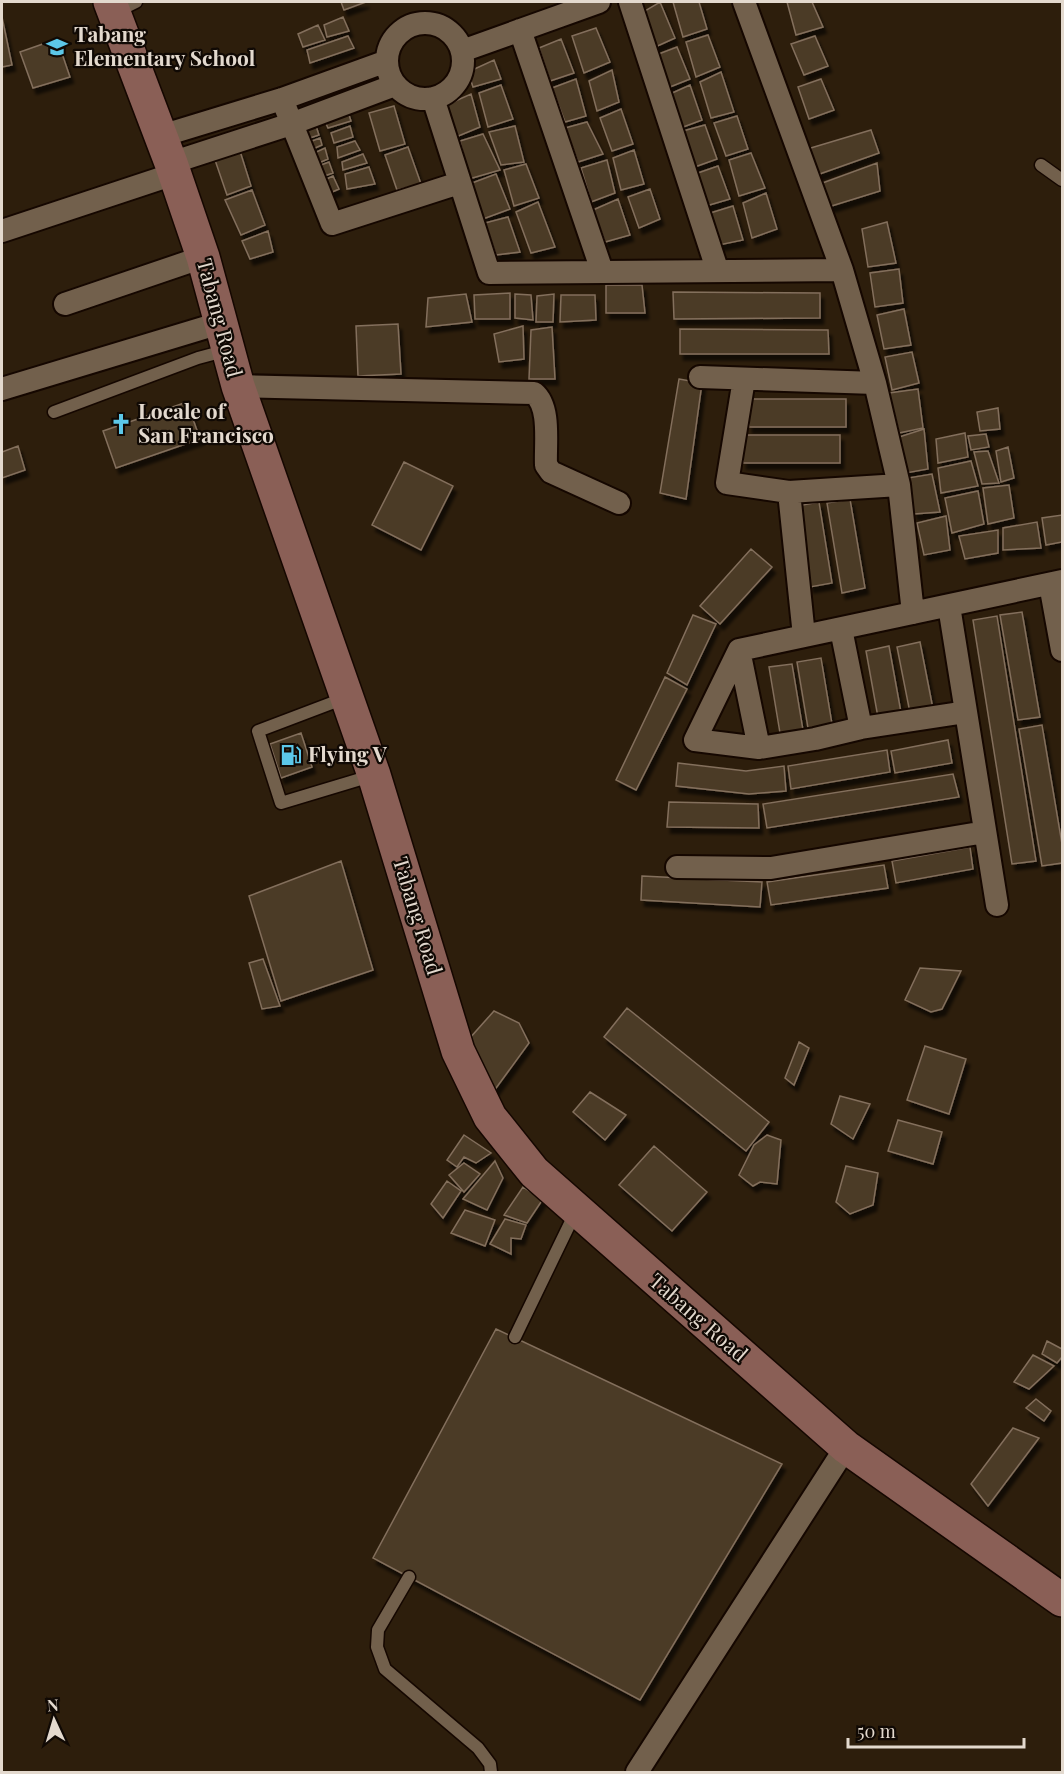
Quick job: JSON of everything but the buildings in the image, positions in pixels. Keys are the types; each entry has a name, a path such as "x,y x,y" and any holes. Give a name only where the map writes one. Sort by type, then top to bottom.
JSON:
{"main road":[{"name":"Tabang Road","path":"120,6 203,257 238,386 345,698 374,775 458,1051 490,1117 534,1172 846,1448 1062,1599"}],"street":[{"path":"462,51 592,2"},
{"path":"630,2 717,269"},
{"path":"744,2 842,270 875,383 900,485 913,613"},
{"path":"427,23 444,28 458,40 462,51 464,63 457,82 451,89 433,98 408,95 395,84 389,73 387,61 395,38 415,24 427,23"},
{"path":"520,30 602,271"},
{"path":"2,231 169,158 282,99 387,61"},
{"path":"169,158 291,124 395,84"},
{"path":"433,98 489,273 717,269 842,270"},
{"path":"282,99 332,224 459,183"},
{"path":"65,304 203,257"},
{"path":"2,389 224,337"},
{"path":"700,377 875,383"},
{"path":"744,379 727,483 789,492 900,485"},
{"path":"238,386 534,393 540,398 544,407 546,465 551,472 619,502"},
{"path":"789,492 804,636"},
{"path":"739,650 1056,583 1062,650"},
{"path":"949,606 997,905"},
{"path":"841,629 861,728"},
{"path":"739,650 759,748"},
{"path":"739,650 695,740 759,748 815,739 861,728 966,712"},
{"path":"677,867 771,868 985,832"},
{"path":"637,1773 846,1448"}],"lane":[{"path":"1041,165 1062,180"},
{"path":"54,412 198,358 224,337"},
{"path":"345,698 258,731 281,803 374,775"},
{"path":"515,1337 576,1210"},
{"path":"409,1577 378,1630 377,1647 385,1669 478,1748 490,1764 491,1773"}],"place":[{"name":"Tabang Elementary School","path":"57,47"},
{"name":"Locale of San Francisco","path":"121,424"},
{"name":"Flying V","path":"291,755"}]}
